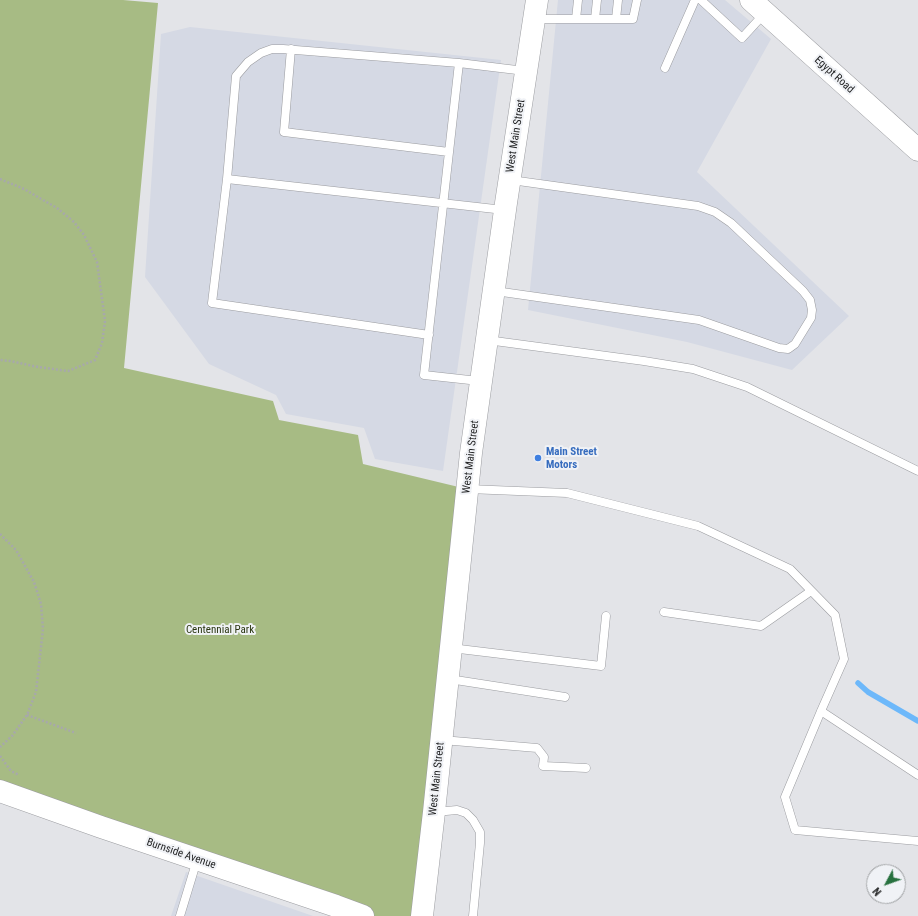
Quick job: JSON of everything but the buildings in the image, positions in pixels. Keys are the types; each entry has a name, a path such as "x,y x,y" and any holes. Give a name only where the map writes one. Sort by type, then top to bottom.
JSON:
{"main road":[{"name":"Egypt Road","path":"758,7 918,150"},
{"name":"West Main Street","path":"422,916 471,453 509,180 536,9"},
{"name":"Burnside Avenue","path":"0,791 197,859 334,911 363,916"}],"lane":[{"path":"576,19 578,0"},
{"path":"595,19 597,0"},
{"path":"616,19 618,0"},
{"path":"536,9 576,19 633,20 637,0"},
{"path":"665,68 695,0"},
{"path":"701,0 742,38 758,7"},
{"path":"429,335 212,303 227,178 236,76 248,62 261,53 272,49 283,48 459,63 526,71"},
{"path":"291,49 284,132 449,152"},
{"path":"459,63 424,375 481,381"},
{"path":"227,178 505,210"},
{"path":"494,291 699,320 779,348 788,349 796,344 811,318 812,310 810,300 803,291 731,223 715,212 698,206 509,180"},
{"path":"487,340 693,369 747,387 918,471"},
{"path":"467,489 567,493 698,526 790,569 835,615 844,659 785,797 795,830 918,840"},
{"path":"664,612 761,626 811,591"},
{"path":"450,648 601,666 606,616"},
{"path":"448,679 565,697"},
{"path":"821,710 918,775"},
{"path":"441,740 537,748 544,757 543,766 586,768"},
{"path":"434,812 457,810 466,813 473,820 480,832 473,916"},
{"path":"180,916 197,859"}],"path":[{"path":"0,179 57,208 74,222 84,235 97,262 105,321 102,343 95,360 68,371 0,360"},
{"path":"0,534 16,550 34,582 41,604 43,629 36,692 27,715 12,736 0,747"},
{"path":"27,715 76,733"}],"shaded area":[{"path":"558,0 725,0 771,39 697,172 849,316 792,370 687,342 528,310"},
{"path":"190,27 501,60 443,471 375,459 364,428 286,414 276,395 209,364 145,277 161,34"},
{"path":"186,872 313,916 171,916"}],"green space":[{"name":"Centennial Park","path":"0,0 123,0 158,3 124,368 273,401 279,420 358,435 363,464 467,489 422,916 363,916 0,791"}],"waterway":[{"path":"858,683 868,692 918,721"}],"place":[{"name":"Main Street Motors","path":"538,458"}]}
